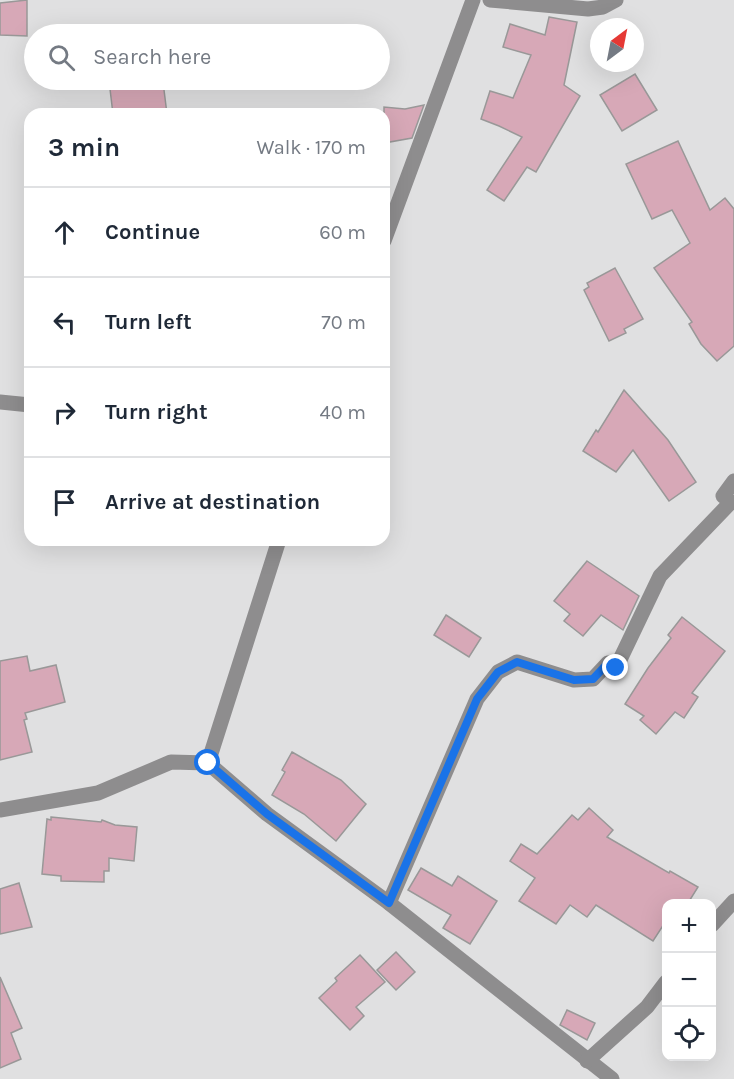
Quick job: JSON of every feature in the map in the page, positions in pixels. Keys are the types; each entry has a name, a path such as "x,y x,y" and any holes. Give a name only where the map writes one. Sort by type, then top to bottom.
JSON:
{"street":[{"path":"390,226 472,0"},
{"path":"490,0 588,9 603,7 616,0"},
{"path":"0,402 24,404"},
{"path":"389,903 477,699 498,672 517,662 574,680 593,679 608,663 616,668 660,576 731,502 723,496 734,482"},
{"path":"208,763 277,546"},
{"path":"0,810 98,793 171,762 208,763 267,814 389,903 612,1079"},
{"path":"716,920 734,901"},
{"path":"587,1060 647,1007 662,987"}],"building":[{"path":"27,0 27,24 24,24 24,36 0,35 0,3"},
{"path":"549,17 577,22 564,85 580,96 536,172 527,167 504,201 487,190 522,137 481,119 490,91 513,98 531,55 503,47 510,24 545,35"},
{"path":"635,74 657,110 622,131 600,95"},
{"path":"110,90 164,90 166,108 112,108"},
{"path":"424,105 412,138 390,142 390,108 384,107 405,109"},
{"path":"678,141 710,210 725,198 734,209 734,346 717,361 701,344 689,324 692,322 654,268 690,243 672,210 652,219 626,164"},
{"path":"615,268 643,319 624,329 626,333 609,341 584,290 589,287 587,283"},
{"path":"624,390 668,440 696,482 669,501 633,450 616,472 583,451 596,430 598,432"},
{"path":"587,561 639,596 623,630 601,615 583,636 564,621 570,614 554,601"},
{"path":"446,615 481,638 469,657 434,635"},
{"path":"682,617 725,651 692,693 698,697 684,718 675,712 656,734 640,720 644,716 625,704 671,638 668,635"},
{"path":"27,656 30,671 56,665 65,702 25,713 27,719 24,720 32,752 0,760 0,661"},
{"path":"292,752 341,780 366,804 336,841 304,814 272,795 285,772 282,770"},
{"path":"589,808 613,830 607,837 698,887 690,899 662,899 662,927 653,941 596,905 587,917 570,905 556,924 519,901 535,878 510,861 521,844 537,854 572,815 578,820"},
{"path":"51,817 101,822 102,820 115,825 137,827 134,861 109,858 109,871 104,871 104,882 61,881 61,876 42,874 47,819 51,820"},
{"path":"421,868 452,886 458,876 497,901 470,944 443,928 451,915 408,890"},
{"path":"19,883 32,927 0,934 0,889"},
{"path":"396,952 415,972 396,990 377,970"},
{"path":"360,955 385,982 356,1007 364,1016 350,1030 319,998 337,981 335,978"},
{"path":"0,977 22,1028 11,1033 21,1059 0,1068"},
{"path":"567,1010 595,1023 587,1040 560,1025"}],"route":[{"path":"208,763 267,814 389,903 477,699 498,672 517,662 574,680 593,679 608,663 616,668"}]}
